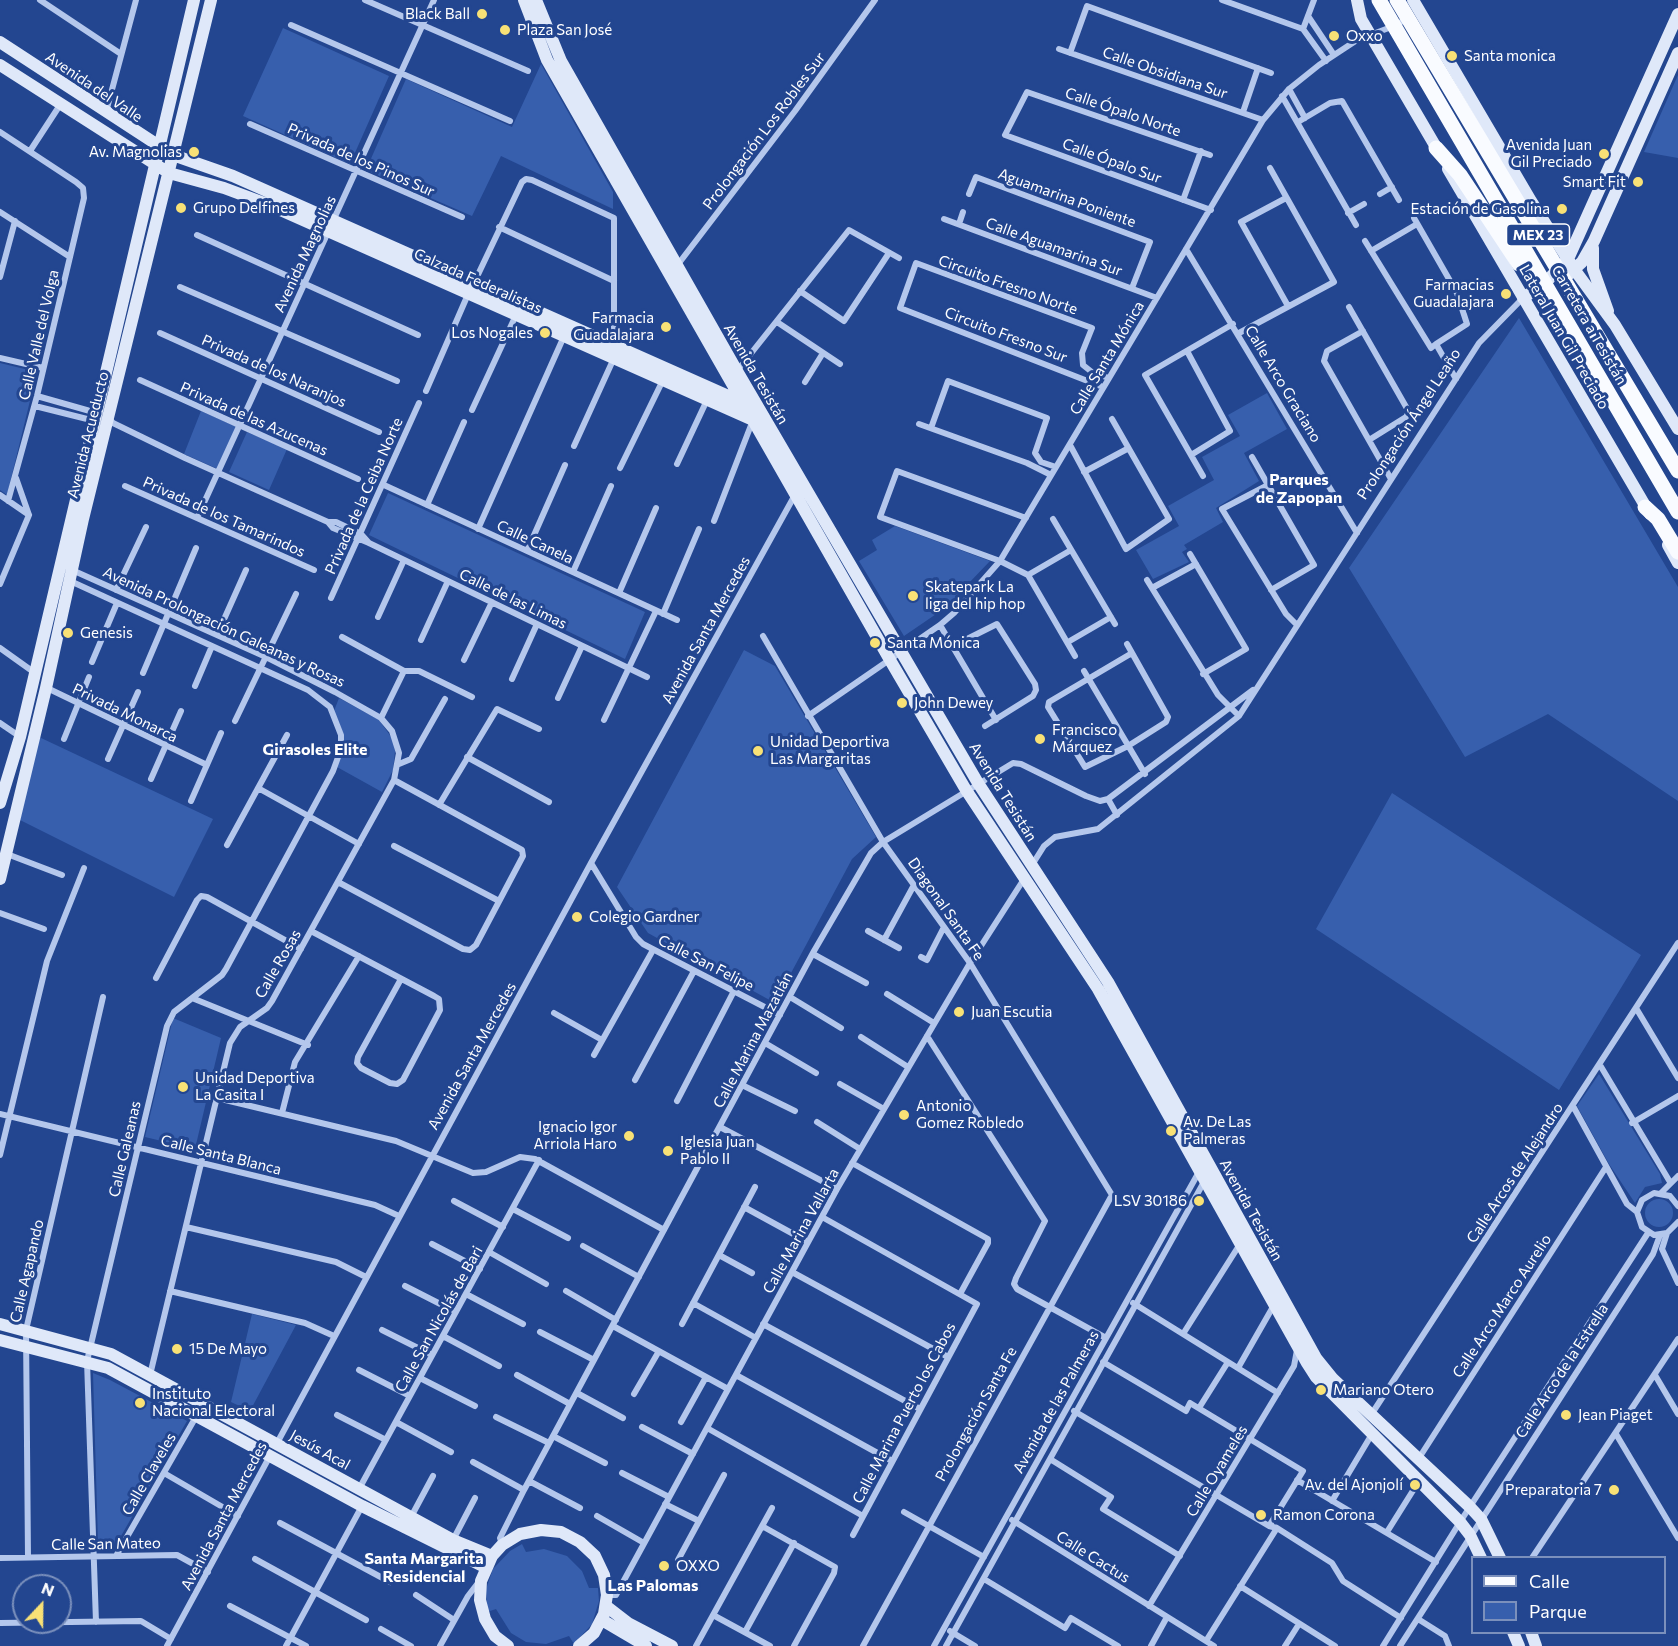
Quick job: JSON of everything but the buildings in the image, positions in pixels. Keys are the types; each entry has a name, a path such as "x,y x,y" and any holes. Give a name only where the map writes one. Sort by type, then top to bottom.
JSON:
{"main road":[{"name":"Carretera a Tesistán","path":"1379,0 1678,512"},
{"name":"Carretera a Tesistán","path":"1397,0 1413,10 1566,269 1678,471"},
{"path":"1436,148 1460,175 1519,264 1543,282"},
{"path":"1645,507 1658,519 1678,552"}],"street":[{"path":"40,0 121,54"},
{"path":"106,114 136,0"},
{"name":"Avenida Acueducto","path":"104,420 155,166 194,0"},
{"name":"Avenida Acueducto","path":"0,803 65,573 169,173 211,0"},
{"path":"365,0 528,71"},
{"path":"383,8 387,0"},
{"name":"Avenida Magnolias","path":"197,518 434,0"},
{"name":"Avenida Tesistán","path":"524,0 547,60 600,141"},
{"name":"Avenida Tesistán","path":"536,0 561,61 600,141 673,270 743,402 756,415"},
{"name":"Prolongación Los Robles Sur","path":"673,270 795,111 875,0"},
{"path":"1222,0 1303,29 1326,61"},
{"path":"1303,29 1314,0"},
{"name":"Lateral Juan Gil Preciado","path":"1357,0 1361,19 1522,302 1678,563"},
{"path":"1070,53 1086,6 1271,73"},
{"name":"Calle Santa Mónica","path":"808,716 940,625 954,613 1000,561 1263,120 1289,89 1326,61 1357,40 1394,26 1413,10"},
{"path":"1566,269 1678,14"},
{"path":"1308,16 1334,56"},
{"path":"291,24 510,121"},
{"name":"Avenida del Valle","path":"0,42 106,114 173,155"},
{"name":"Calle Obsidiana Sur","path":"1059,49 1263,120"},
{"path":"1566,269 1582,262 1594,241 1678,53"},
{"path":"0,65 169,173"},
{"path":"1243,112 1258,68"},
{"path":"1289,89 1305,118"},
{"name":"Calle Ópalo Sur","path":"1027,92 1005,135 1210,210"},
{"name":"Calle Ópalo Norte","path":"1027,92 1210,155"},
{"path":"1282,96 1356,225"},
{"path":"1298,122 1330,103 1342,101 1399,200"},
{"path":"0,132 30,151 60,105"},
{"name":"Privada de los Pinos Sur","path":"250,124 462,217"},
{"path":"1619,147 1632,153"},
{"name":"Calle Valle del Volga","path":"8,501 35,406 84,198 83,188 30,151"},
{"path":"1183,200 1201,151"},
{"name":"Calzada Federalistas","path":"173,155 212,167 270,199 566,331 614,358 707,400 756,415 771,428"},
{"path":"207,183 212,167"},
{"path":"1239,333 1335,282 1269,168"},
{"name":"Calzada Federalistas","path":"169,173 270,199"},
{"name":"Aguamarina Poniente","path":"969,194 976,177 1150,242 1132,288"},
{"path":"426,391 499,227 526,179 611,215 615,222 614,358 574,446"},
{"path":"1380,194 1392,187"},
{"path":"1286,198 1241,222 1288,306"},
{"path":"1348,213 1364,204"},
{"path":"0,212 70,257"},
{"path":"959,224 963,212"},
{"name":"Calle Aguamarina Sur","path":"944,219 1157,298"},
{"name":"Prolongación Ángel Leaño","path":"1371,251 1415,221 1457,293 1467,324 1436,344"},
{"path":"0,278 15,222"},
{"path":"499,227 615,281"},
{"path":"736,371 849,230 899,258"},
{"path":"197,235 418,335"},
{"path":"1365,241 1431,348 1436,344 1456,380"},
{"path":"1594,241 1593,269 1613,322"},
{"name":"Calle Arco Graciano","path":"1186,249 1239,333 1357,532"},
{"path":"800,291 843,321 890,253"},
{"name":"Circuito Fresno Norte","path":"900,308 916,263 1092,328 1082,353 1083,365 1093,373 1109,378"},
{"path":"1566,269 1613,322 1678,429"},
{"name":"Prolongación Ángel Leaño","path":"1024,878 1044,846 1055,837 1098,829 1239,716 1479,343 1543,282 1566,269"},
{"name":"Avenida Tesistán","path":"673,270 736,371 756,415 902,652 978,783 1108,982 1207,1172 1240,1244 1316,1377 1460,1522 1470,1535 1480,1556"},
{"path":"180,287 397,381"},
{"name":"Calzada Federalistas","path":"471,289 516,315 614,345 743,402"},
{"path":"1348,307 1408,412 1406,417 1369,440"},
{"name":"Circuito Fresno Sur","path":"900,308 1103,387"},
{"path":"472,410 516,315"},
{"path":"777,322 840,364"},
{"path":"1203,476 1145,375 1233,324"},
{"path":"478,529 566,331"},
{"path":"1363,331 1327,351 1323,357 1391,479"},
{"name":"Privada de los Naranjos","path":"160,333 379,432"},
{"path":"1187,351 1230,431 1191,455"},
{"path":"805,382 823,352"},
{"path":"0,358 43,368"},
{"name":"Privada de las Azucenas","path":"140,380 358,479"},
{"path":"620,468 663,380"},
{"path":"931,428 948,381 1047,418 1035,453 1041,462 1056,467"},
{"path":"37,396 104,420"},
{"path":"677,464 707,400"},
{"name":"Privada de la Ceiba Norte","path":"331,598 384,485 419,403"},
{"path":"35,406 104,420"},
{"path":"714,521 756,415"},
{"path":"1070,445 1126,549 1169,519 1127,449 1112,419"},
{"name":"Calle de las Limas","path":"104,420 328,522 336,522 369,543 647,677"},
{"path":"427,505 464,423"},
{"path":"919,424 1028,463 1052,475"},
{"name":"Avenida Tesistán","path":"771,428 890,660 966,790 1098,989 1316,1358 1333,1379 1470,1507 1481,1519 1500,1556"},
{"path":"1084,472 1127,449"},
{"path":"1252,457 1314,565 1271,590"},
{"path":"527,551 565,465"},
{"path":"1026,518 897,471 880,517 1000,561 1028,574 1076,656"},
{"path":"0,584 2,572 29,515 15,477"},
{"name":"Calle Canela","path":"384,485 677,620"},
{"path":"1268,485 1222,509 1271,590 1297,625"},
{"name":"Privada de los Tamarindos","path":"125,486 314,570"},
{"path":"573,572 611,486"},
{"name":"Avenida Santa Mercedes","path":"167,1646 591,863 800,486"},
{"path":"0,495 29,515"},
{"path":"619,593 656,508"},
{"path":"1053,519 1115,624"},
{"path":"116,590 146,527"},
{"path":"663,614 699,529"},
{"path":"143,673 196,549"},
{"path":"1028,574 1071,550"},
{"path":"1190,554 1246,649 1203,674"},
{"path":"378,617 404,560"},
{"path":"1152,588 1196,564"},
{"path":"217,635 246,570"},
{"name":"Avenida Acueducto","path":"0,879 46,688 65,573"},
{"name":"Avenida Prolongación Galeanas y Rosas","path":"65,573 116,590 266,657 381,718 398,742"},
{"name":"Avenida Prolongación Galeanas y Rosas","path":"65,573 117,603 261,667 320,697 335,716 341,735"},
{"path":"1148,580 1203,674 1218,695 1239,716"},
{"path":"421,640 448,581"},
{"path":"235,721 296,594"},
{"path":"464,660 492,602"},
{"path":"92,662 117,603"},
{"path":"604,720 656,610"},
{"path":"1068,642 1111,617"},
{"path":"512,679 537,624"},
{"path":"953,646 997,624 1035,684 1036,690 1033,696 985,726"},
{"path":"940,625 996,720"},
{"name":"Diagonal Santa Fe","path":"764,636 808,716 883,842 970,963 1112,1194"},
{"path":"342,637 404,671 419,671 472,697"},
{"path":"1127,644 1168,717 1166,722 1128,746 1085,767 1081,764 1048,707 1052,699 1132,653"},
{"path":"195,686 212,645"},
{"path":"558,698 582,646"},
{"name":"Privada Monarca","path":"0,648 46,688 207,765"},
{"path":"381,718 404,671"},
{"path":"1084,671 1144,774"},
{"path":"64,739 89,677"},
{"name":"Prolongación Ángel Leaño","path":"1108,799 1231,708 1258,685"},
{"path":"108,759 138,692"},
{"path":"399,764 411,759 444,699"},
{"path":"439,805 497,709 539,729"},
{"path":"151,779 181,711"},
{"path":"0,723 32,745"},
{"path":"191,801 221,733"},
{"path":"227,845 287,735"},
{"name":"Calle Galeanas","path":"96,1622 87,1361 169,1018 222,975 338,760 341,735"},
{"name":"Calle Rosas","path":"150,1375 232,1038 272,1001 394,780 399,764 398,742"},
{"path":"467,757 549,802"},
{"path":"978,783 1006,766 1021,764 1086,796 1100,801 1108,799 1117,815"},
{"path":"338,882 464,949 471,950 476,945 523,856 522,850 394,780"},
{"name":"Calle Marina Mazatlán","path":"502,1545 500,1538 524,1490 861,866 883,842 978,783"},
{"path":"258,788 359,844"},
{"path":"394,846 499,901"},
{"path":"6,854 62,875"},
{"name":"Calle San Felipe","path":"591,863 636,937 653,950 780,1016"},
{"path":"0,1155 47,961 84,868"},
{"name":"Calle Marina Vallarta","path":"607,1601 616,1595 860,1149 970,963 1024,878"},
{"path":"884,940 914,885"},
{"path":"156,978 196,900 207,897 300,949"},
{"path":"0,913 44,929"},
{"path":"921,957 927,960 944,927"},
{"path":"310,931 439,999 440,1010 403,1080 397,1084 380,1078 361,1068 357,1063 358,1057 401,979"},
{"path":"868,931 899,948"},
{"name":"Calle Arcos de Alejandro","path":"1371,1415 1677,948"},
{"path":"594,1055 653,950"},
{"path":"813,954 866,983"},
{"path":"282,1113 295,1062 308,1045 359,956"},
{"path":"635,1080 694,970"},
{"path":"677,1101 734,991"},
{"path":"887,994 934,1023"},
{"name":"Calle Agapando","path":"28,1557 24,1346 26,1330 103,997"},
{"path":"790,997 841,1028"},
{"path":"192,998 308,1045"},
{"path":"1636,1008 1678,1078"},
{"path":"554,1013 602,1040"},
{"path":"927,1036 1045,1221 1014,1284 1017,1289 1106,1338"},
{"path":"861,1037 908,1066"},
{"path":"765,1043 816,1073"},
{"path":"1600,1065 1632,1123 1670,1182"},
{"path":"840,1083 884,1109"},
{"path":"742,1085 795,1111"},
{"path":"1632,1123 1678,1096"},
{"path":"217,1098 396,1141 479,1174 520,1157 539,1160 664,1230"},
{"path":"1573,1106 1627,1204 1637,1212 1642,1227 1648,1233 1659,1235 1667,1233"},
{"name":"Calle Santa Blanca","path":"0,1114 375,1205 399,1216"},
{"path":"817,1122 860,1149"},
{"path":"720,1127 837,1189"},
{"name":"Calle San Nicolás de Bari","path":"359,1489 539,1160"},
{"path":"822,1217 960,1294 988,1244 988,1239 852,1163"},
{"name":"Calle Arco Marco Aurelio","path":"1419,1459 1606,1167"},
{"name":"Avenida de las Palmeras","path":"934,1646 1127,1299 1207,1172"},
{"name":"Avenida de las Palmeras","path":"946,1646 1207,1172"},
{"path":"1661,1193 1678,1176"},
{"path":"682,1324 755,1187"},
{"path":"1637,1212 1642,1200 1654,1193 1670,1196 1678,1204"},
{"name":"Prolongación Santa Fe","path":"863,1646 1112,1194"},
{"path":"454,1201 502,1227"},
{"path":"744,1207 808,1242"},
{"path":"513,1209 568,1238"},
{"path":"1678,1222 1667,1233 1662,1249 1678,1283"},
{"path":"186,1227 336,1263 366,1277"},
{"name":"Calle Arco de la Estrella","path":"1383,1646 1460,1522 1648,1233"},
{"name":"Calle Arco de la Estrella","path":"1400,1646 1653,1254 1659,1235"},
{"path":"432,1244 480,1269"},
{"path":"1184,1334 1240,1244"},
{"path":"583,1246 639,1277"},
{"path":"489,1252 546,1284"},
{"path":"719,1255 752,1273"},
{"path":"792,1272 948,1357"},
{"path":"405,1286 456,1312"},
{"path":"170,1291 305,1323 334,1336"},
{"path":"566,1291 659,1351 728,1389"},
{"path":"466,1294 523,1324"},
{"name":"Calle Marina Puerto los Cabos","path":"853,1534 977,1304 960,1294"},
{"path":"1127,1299 1278,1394"},
{"path":"693,1303 756,1338"},
{"path":"1238,1368 1275,1305"},
{"name":"Jesús Acal","path":"0,1324 91,1346 276,1443 489,1561"},
{"path":"763,1324 920,1409"},
{"path":"382,1330 432,1355"},
{"path":"540,1332 594,1360"},
{"path":"443,1336 499,1366"},
{"path":"1533,1556 1678,1339"},
{"name":"Jesús Acal","path":"0,1340 108,1368 362,1506 489,1561"},
{"name":"Calle Oyameles","path":"1149,1606 1296,1363 1297,1345"},
{"path":"634,1394 659,1351"},
{"path":"1103,1362 1186,1411 1190,1403 1200,1408 1303,1471 1269,1526"},
{"path":"1200,1408 1227,1362"},
{"path":"359,1370 410,1396"},
{"path":"517,1375 570,1404"},
{"path":"736,1375 892,1461"},
{"path":"1655,1375 1678,1414"},
{"path":"681,1422 706,1377"},
{"path":"420,1378 475,1406"},
{"path":"577,1393 623,1418"},
{"name":"Calle Claveles","path":"116,1556 203,1404"},
{"path":"1068,1407 1269,1526 1277,1527 1332,1563 1343,1581 1399,1621 1409,1632"},
{"path":"337,1415 386,1440"},
{"path":"496,1417 549,1443"},
{"path":"396,1422 452,1452"},
{"path":"642,1427 693,1454"},
{"path":"707,1428 863,1516"},
{"path":"1332,1501 1372,1434"},
{"path":"1616,1434 1678,1538"},
{"path":"553,1436 605,1463"},
{"path":"1050,1460 1111,1497 1103,1509 1180,1556"},
{"path":"473,1462 524,1490"},
{"path":"164,1473 238,1516"},
{"path":"622,1473 699,1521"},
{"path":"678,1560 724,1474"},
{"path":"411,1517 433,1476"},
{"path":"1297,1480 1436,1562"},
{"path":"529,1481 580,1508"},
{"path":"1386,1532 1419,1481"},
{"path":"453,1540 475,1498"},
{"path":"286,1646 362,1506"},
{"path":"696,1646 772,1508"},
{"path":"904,1512 984,1557"},
{"path":"597,1516 644,1543"},
{"name":"Calle Cactus","path":"1006,1516 1206,1641"},
{"path":"280,1523 390,1582"},
{"path":"762,1526 835,1567 834,1573 794,1646"},
{"path":"1214,1646 1206,1641 1277,1527"},
{"path":"440,1646 454,1620 481,1581 489,1561 502,1545 520,1534 541,1530 561,1533 580,1542 595,1556 604,1575 607,1601 602,1620 582,1645"},
{"path":"745,1632 794,1544"},
{"name":"Calle San Mateo","path":"0,1558 177,1555 208,1572"},
{"path":"255,1559 366,1620"},
{"path":"984,1579 1065,1628 1071,1618 1118,1646"},
{"path":"481,1581 480,1600 485,1619 495,1636 508,1646"},
{"path":"1240,1586 1335,1646"},
{"path":"416,1595 454,1620"},
{"path":"607,1601 628,1623 672,1646"},
{"path":"230,1606 306,1646"},
{"path":"713,1615 770,1646"},
{"path":"1151,1646 1167,1617"},
{"path":"1418,1618 1446,1636 1449,1646"},
{"path":"602,1620 646,1646"},
{"path":"0,1623 141,1622 171,1639"},
{"path":"1285,1646 1299,1624"},
{"path":"944,1627 975,1646"},
{"path":"381,1629 411,1646"}],"green space":[{"path":"283,28 389,76 350,164 243,116"},
{"path":"541,64 613,192 613,209 501,156 472,216 366,170 406,79 512,127"},
{"path":"1678,75 1678,158 1644,152"},
{"path":"1519,318 1678,587 1678,801 1548,714 1465,757 1349,568"},
{"path":"0,363 37,372 7,495 0,490"},
{"path":"1267,393 1287,429 1244,453 1259,481 1216,508 1223,522 1184,545 1187,549 1182,552 1189,562 1153,579 1136,550 1179,526 1168,506 1214,480 1202,457 1240,436 1228,415"},
{"path":"201,411 237,427 218,469 184,454"},
{"path":"247,432 287,449 269,490 229,472"},
{"path":"388,493 645,612 625,659 369,535"},
{"path":"895,526 990,561 945,608 904,636 859,561 877,550 872,540"},
{"name":"Unidad Deportiva Las Margaritas","path":"744,650 775,666 876,837 852,859 775,1003 648,933 617,887"},
{"path":"339,698 379,720 394,741 393,770 382,792 337,767 344,736 334,711"},
{"path":"39,737 213,819 174,897 20,820"},
{"path":"1392,793 1641,955 1559,1090 1316,929"},
{"name":"Unidad Deportiva La Casita I","path":"173,1018 221,1038 195,1149 145,1137"},
{"path":"1599,1074 1660,1174 1662,1183 1645,1187 1635,1203 1609,1164 1577,1106"},
{"path":"1659,1199 1669,1203 1673,1213 1669,1223 1659,1227 1649,1223 1645,1213 1649,1203"},
{"path":"252,1314 296,1325 250,1411 231,1402"},
{"path":"93,1373 187,1421 117,1543 98,1543"},
{"path":"522,1544 526,1552 544,1549 567,1556 582,1571 589,1588 598,1588 599,1601 592,1624 574,1644 569,1636 546,1644 526,1642 511,1633 496,1609 487,1612 486,1589 493,1569 510,1551"}],"place":[{"name":"Black Ball","path":"482,14"},
{"name":"Plaza San José","path":"505,30"},
{"name":"Oxxo","path":"1334,36"},
{"name":"Santa monica","path":"1452,56"},
{"name":"Av. Magnolias","path":"194,152"},
{"name":"Avenida Juan Gil Preciado","path":"1604,154"},
{"name":"Smart Fit","path":"1638,182"},
{"name":"Grupo Delfines","path":"181,208"},
{"name":"Estación de Gasolina","path":"1562,209"},
{"name":"Farmacias Guadalajara","path":"1506,294"},
{"name":"Farmacia Guadalajara","path":"666,327"},
{"name":"Los Nogales","path":"545,333"},
{"name":"Skatepark La liga del hip hop","path":"913,596"},
{"name":"Genesis","path":"68,633"},
{"name":"Santa Mónica","path":"875,643"},
{"name":"John Dewey","path":"902,703"},
{"name":"Francisco Márquez","path":"1040,739"},
{"name":"Unidad Deportiva Las Margaritas","path":"758,751"},
{"name":"Colegio Gardner","path":"577,917"},
{"name":"Juan Escutia","path":"959,1012"},
{"name":"Unidad Deportiva La Casita I","path":"183,1087"},
{"name":"Antonio Gomez Robledo","path":"904,1115"},
{"name":"Av. De Las Palmeras","path":"1171,1131"},
{"name":"Ignacio Igor Arriola Haro","path":"629,1136"},
{"name":"Iglesia Juan Pablo II","path":"668,1151"},
{"name":"LSV 30186","path":"1199,1201"},
{"name":"15 De Mayo","path":"177,1349"},
{"name":"Mariano Otero","path":"1321,1390"},
{"name":"Instituto Nacional Electoral","path":"140,1403"},
{"name":"Jean Piaget","path":"1566,1415"},
{"name":"Av. del Ajonjolí","path":"1415,1485"},
{"name":"Preparatoria 7","path":"1614,1490"},
{"name":"Ramon Corona","path":"1261,1515"},
{"name":"OXXO","path":"664,1566"}],"district":[{"name":"Parques de Zapopan","path":"1299,489"},
{"name":"Girasoles Elite","path":"315,750"},
{"name":"Santa Margarita Residencial","path":"424,1568"},
{"name":"Las Palomas","path":"653,1586"}]}
